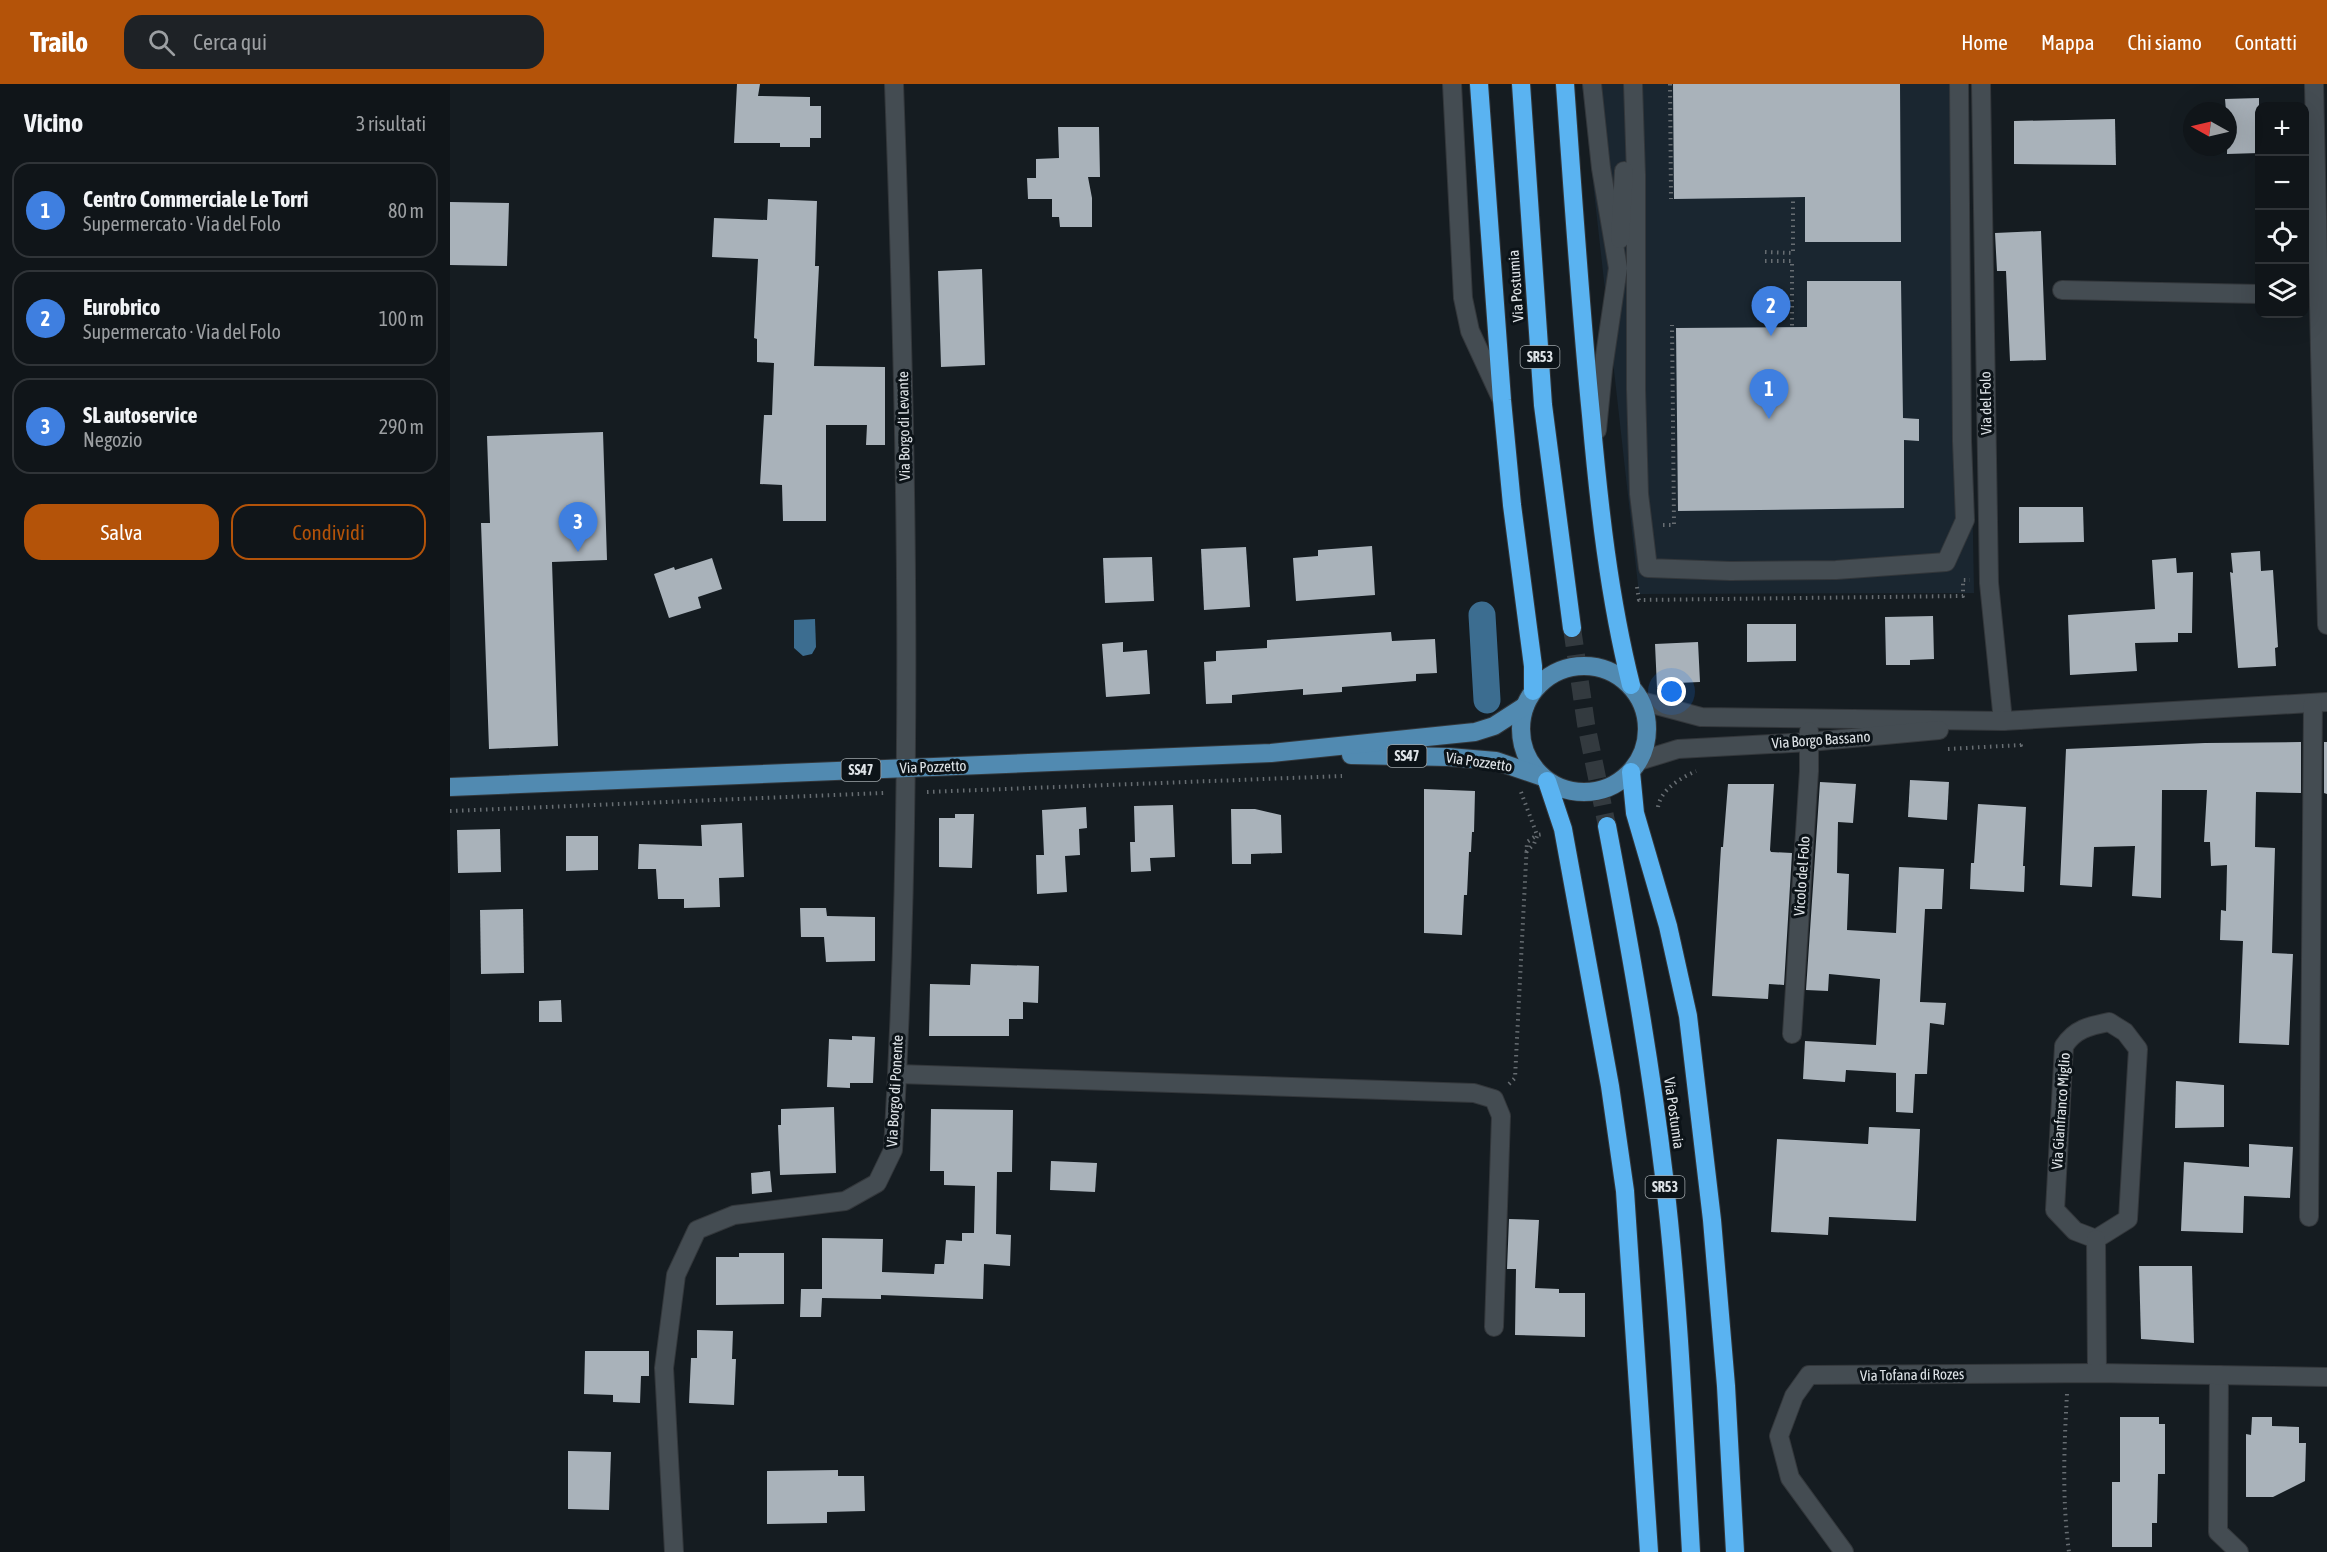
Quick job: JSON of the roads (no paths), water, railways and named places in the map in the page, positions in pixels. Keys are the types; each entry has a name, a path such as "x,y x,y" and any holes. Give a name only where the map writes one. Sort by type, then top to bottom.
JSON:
{"highway":[{"path":"1479,84 1502,399 1512,505 1533,666 1529,699"},
{"name":"Via Postumia","path":"1521,84 1544,405 1572,628"},
{"path":"1565,84 1578,280 1594,453 1620,642 1630,685"},
{"path":"1635,766 1635,813 1668,926 1688,1016 1713,1232 1726,1386 1735,1552"},
{"path":"1544,778 1563,829 1610,1086 1625,1191 1649,1552"},
{"name":"Via Postumia","path":"1606,826 1640,1002 1664,1175 1678,1319 1691,1552"}],"main road":[{"name":"SS47","path":"1529,699 1546,678 1562,669 1580,665 1599,667 1616,674 1630,685 1641,701 1647,719 1648,738 1635,766"},
{"name":"Via Pozzetto","path":"450,787 1271,753 1475,732 1494,726 1529,699"},
{"path":"1529,699 1521,721 1521,736 1527,757 1544,778"},
{"name":"Via Pozzetto","path":"1271,753 1477,759 1514,766 1544,778"},
{"name":"Via Borgo Bassano","path":"1544,778 1563,790 1581,793 1600,791 1617,784 1635,766"}],"street":[{"name":"Via Borgo di Levante","path":"894,84 905,409 905,768"},
{"path":"1452,84 1462,298 1470,330 1502,399"},
{"path":"1592,84 1601,168 1618,268"},
{"path":"1594,453 1603,369 1618,268 1624,176 1620,84"},
{"path":"1633,84 1636,186 1636,400 1639,494 1648,568 1730,572 1836,570 1946,562 1965,520 1962,441 1959,84"},
{"name":"Via del Folo","path":"1981,84 1989,583 2003,721"},
{"path":"2314,84 2317,295 2324,460 2327,625"},
{"path":"2062,290 2255,294"},
{"name":"Via Borgo Bassano","path":"1641,701 1701,717 2003,721 2320,702"},
{"path":"2309,1217 2320,702"},
{"name":"Vicolo del Folo","path":"1792,1034 1809,718"},
{"name":"Via Borgo Bassano","path":"1635,766 1678,749 1809,742 1956,728 2003,721"},
{"name":"Via Borgo di Ponente","path":"674,1552 664,1368 675,1275 697,1230 734,1215 845,1201 877,1183 893,1150 898,1074 905,768"},
{"name":"Via Gianfranco Miglio","path":"2109,1022 2125,1032 2138,1049 2128,1219 2096,1239 2074,1231 2055,1210 2064,1046 2072,1035 2087,1026 2109,1022"},
{"path":"898,1074 1474,1093 1494,1099 1501,1116 1494,1327"},
{"path":"2096,1239 2097,1373"},
{"name":"Via Tofana di Rozes","path":"1844,1552 1790,1478 1779,1436 1794,1396 1809,1375 2097,1373 2327,1377"},
{"path":"2219,1375 2218,1532 2239,1552"}],"water":[{"path":"815,619 816,647 812,654 803,656 794,648 794,620"}],"waterway":[{"path":"1482,615 1487,700"}],"tunnel":[{"path":"1572,628 1586,724 1607,826"}],"place":[{"name":"Eurobrico","path":"1771,336"},
{"name":"Centro Commerciale Le Torri","path":"1769,419"},
{"name":"SL autoservice","path":"578,552"}]}
